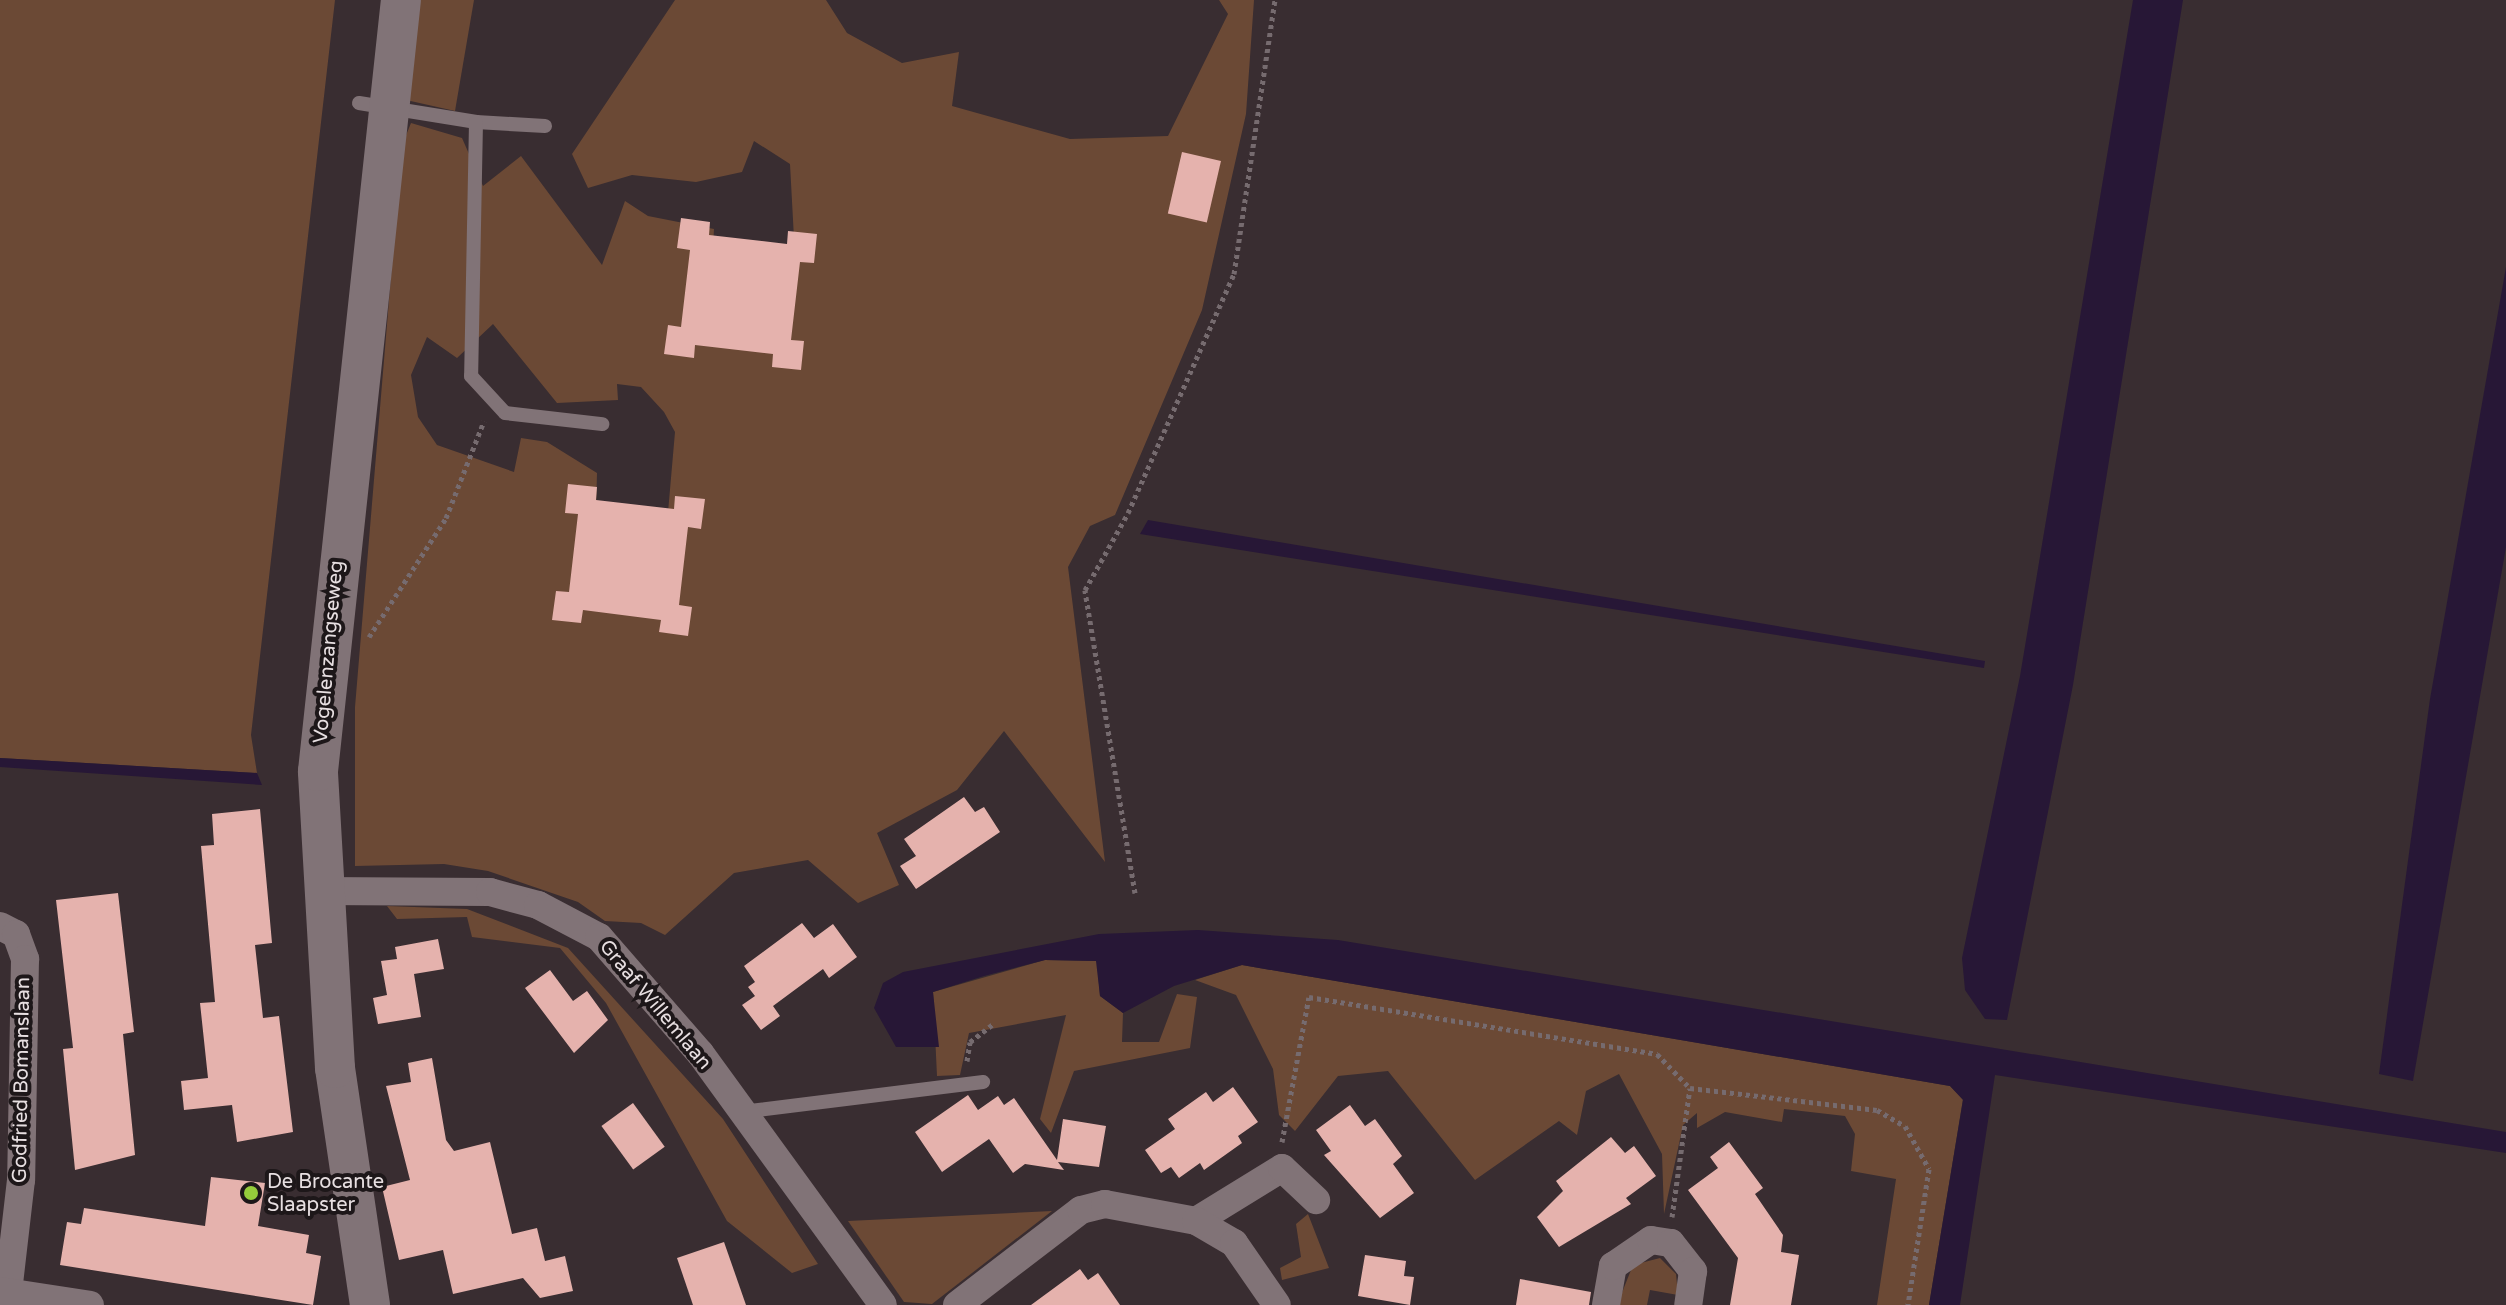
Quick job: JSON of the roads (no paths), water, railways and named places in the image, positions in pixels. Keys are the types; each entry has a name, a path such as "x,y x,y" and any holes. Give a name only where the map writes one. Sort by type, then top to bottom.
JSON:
{"main road":[{"name":"Vogelenzangseweg","path":"370,1305 335,1068 319,891 321,706 374,105 401,0"}],"street":[{"name":"Graaf Willemlaan","path":"319,891 443,887 490,892 571,919 599,937 700,1053 739,1112 883,1305"},
{"name":"Godfried Bomanslaan","path":"0,926 16,934 25,959 21,1180 4,1292"},
{"path":"1196,1221 1282,1168 1316,1200"},
{"path":"957,1305 1093,1205 1196,1221 1234,1243 1277,1305"},
{"path":"1606,1305 1613,1266 1651,1240 1671,1243 1693,1271 1688,1305"},
{"path":"4,1292 90,1305"}],"lane":[{"path":"374,105 476,122 545,126"},
{"path":"476,122 471,376 505,413 602,424"},
{"path":"739,1112 978,1084"}],"place":[{"name":"De Brocante Slaapster","path":"251,1193"}]}
